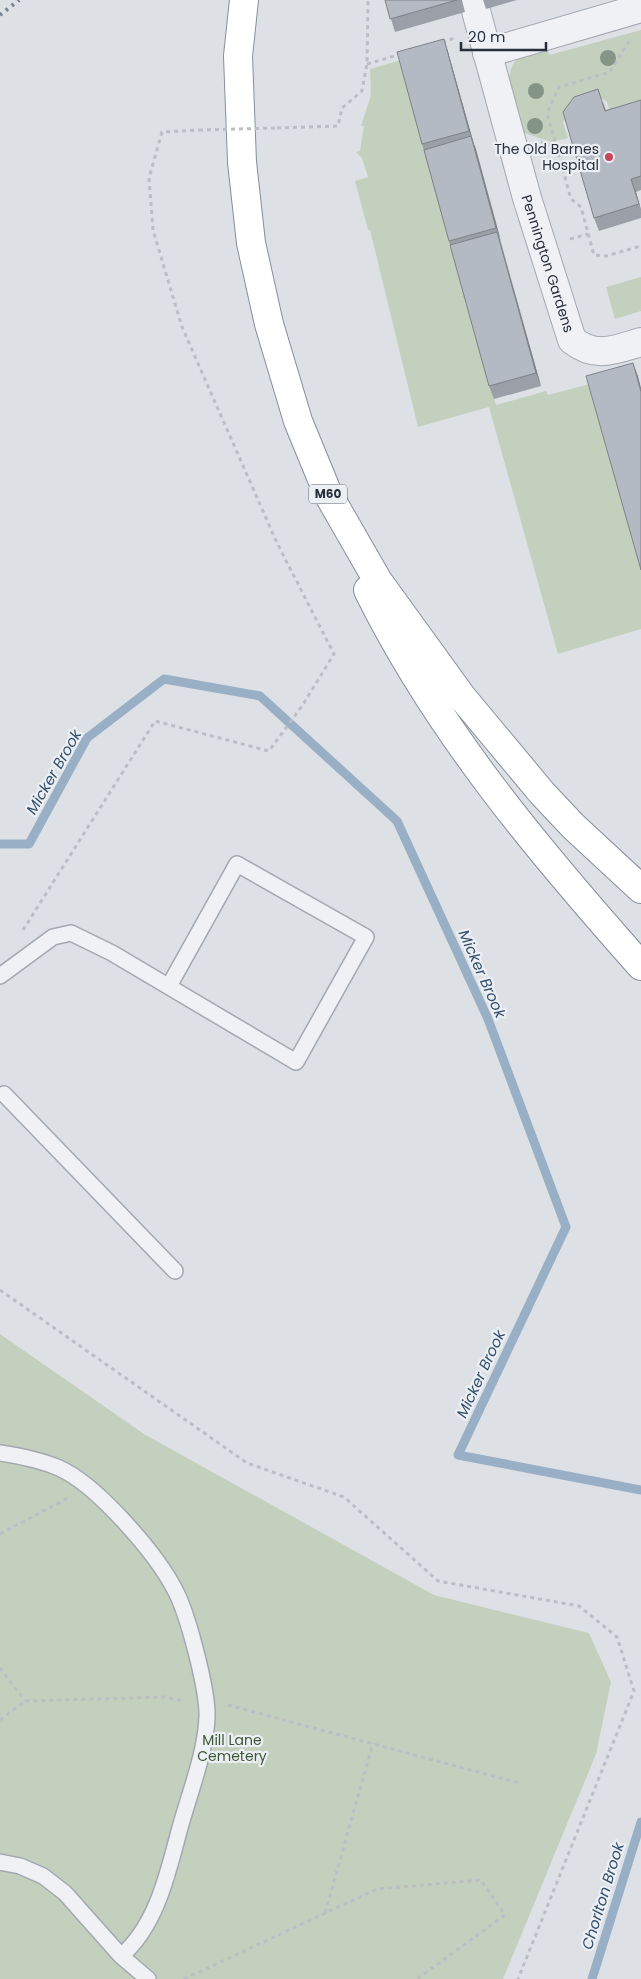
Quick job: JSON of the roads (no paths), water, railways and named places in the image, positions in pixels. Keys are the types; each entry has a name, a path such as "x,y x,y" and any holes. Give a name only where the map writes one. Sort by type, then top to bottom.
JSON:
{"highway":[{"name":"M60","path":"244,0 238,56 242,162 253,251 269,324 298,421 338,514 359,572 414,676 495,791 573,890 641,966"},
{"name":"M60","path":"338,514 378,581 462,697 542,794 573,826 641,889"}],"street":[{"name":"Pennington Gardens","path":"473,0 537,230 572,340 592,352 606,351 641,342"},
{"path":"484,42 641,8"}],"lane":[{"path":"0,976 53,937 71,933 112,953 296,1062 366,937 237,864 169,986"},
{"path":"1,1094 176,1271"},
{"path":"0,1453 60,1468 89,1488 126,1526 165,1573 176,1591 190,1627 207,1717 202,1745 166,1880 143,1932 121,1956"},
{"path":"0,1862 20,1866 43,1876 64,1893 121,1956 148,1979"}],"waterway":[{"name":"Micker Brook","path":"0,844 29,844 87,738 164,679 260,696 397,821 488,1019 566,1227 458,1455 641,1490"},
{"name":"Chorlton Brook","path":"592,1979 641,1822"}],"railway":[{"path":"0,15 19,0"}],"place":[{"name":"The Old Barnes Hospital","path":"609,157"}],"park label":[{"name":"Mill Lane Cemetery","path":"232,1748"}]}
